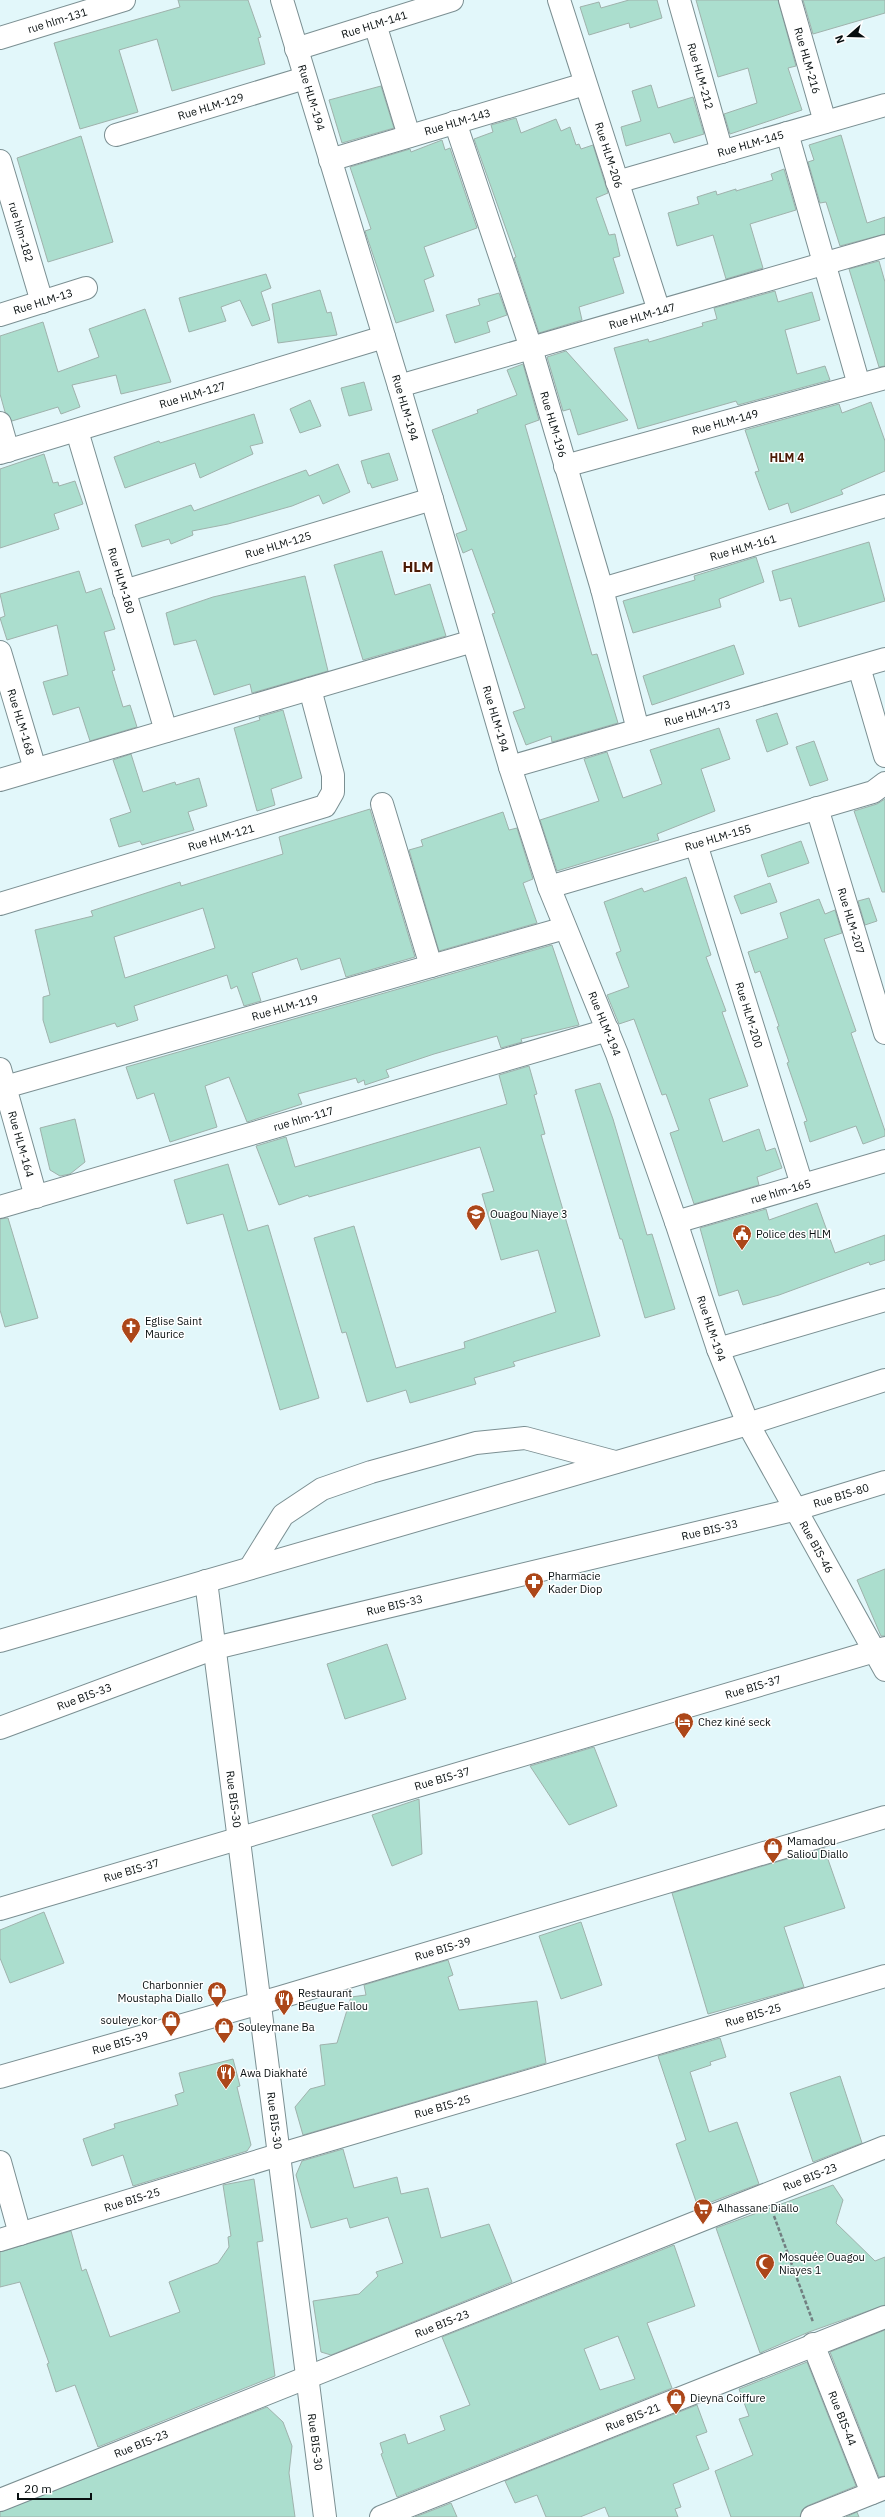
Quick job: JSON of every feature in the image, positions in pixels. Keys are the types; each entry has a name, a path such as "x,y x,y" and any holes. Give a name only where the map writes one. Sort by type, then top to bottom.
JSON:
{"street":[{"name":"Rue HLM-194","path":"282,0 399,386 510,767 549,888 608,1030 676,1222 718,1349 748,1424"},
{"name":"Rue HLM-206","path":"558,0 659,311"},
{"name":"Rue HLM-212","path":"679,0 722,152"},
{"name":"Rue HLM-216","path":"790,0 825,122"},
{"name":"rue hlm-131","path":"0,38 117,1"},
{"name":"Rue HLM-141","path":"296,48 375,24 439,2"},
{"path":"375,24 409,136"},
{"name":"Rue HLM-129","path":"116,135 305,78"},
{"name":"Rue HLM-143","path":"330,160 585,84"},
{"name":"Rue HLM-145","path":"617,182 885,105"},
{"name":"Rue HLM-196","path":"455,122 531,348 602,589 638,730"},
{"path":"787,133 859,385"},
{"name":"rue hlm-182","path":"0,161 42,302"},
{"name":"Rue HLM-147","path":"399,386 885,246"},
{"name":"Rue HLM-13","path":"0,315 86,288"},
{"name":"Rue HLM-127","path":"4,452 384,337"},
{"name":"Rue HLM-149","path":"565,466 885,378"},
{"path":"0,423 4,452"},
{"name":"Rue HLM-180","path":"77,431 166,731"},
{"name":"Rue HLM-125","path":"124,591 432,499"},
{"name":"Rue HLM-161","path":"602,589 885,506"},
{"path":"0,780 474,641"},
{"name":"Rue HLM-168","path":"0,652 35,769"},
{"name":"Rue HLM-173","path":"510,767 885,659"},
{"path":"859,666 885,756"},
{"name":"Rue HLM-121","path":"0,904 325,806 333,792 334,775 310,689"},
{"name":"Rue HLM-155","path":"549,888 873,792 885,783"},
{"path":"382,804 431,966"},
{"name":"Rue HLM-207","path":"817,808 885,1033"},
{"name":"Rue HLM-200","path":"696,844 802,1185"},
{"name":"Rue HLM-119","path":"3,1078 431,966 565,928"},
{"name":"rue hlm-117","path":"0,1207 608,1030"},
{"name":"Rue HLM-164","path":"3,1078 36,1197"},
{"name":"rue hlm-165","path":"676,1222 885,1161"},
{"path":"718,1349 885,1300"},
{"path":"0,1640 748,1424 885,1380"},
{"name":"Rue BIS-46","path":"748,1424 881,1657"},
{"path":"250,1568 283,1515 322,1489 371,1472 476,1443 525,1438 615,1462"},
{"name":"Rue BIS-80","path":"796,1509 885,1482"},
{"name":"Rue BIS-33","path":"0,1728 215,1648 796,1509"},
{"name":"Rue BIS-30","path":"206,1581 261,2003 278,2155 309,2378 325,2517"},
{"name":"Rue BIS-37","path":"0,1909 240,1838 881,1657"},
{"name":"Rue BIS-39","path":"0,2078 261,2003 885,1817"},
{"name":"Rue BIS-25","path":"10,2237 278,2155 885,1976"},
{"name":"Rue BIS-23","path":"0,2500 767,2196 885,2147"},
{"path":"0,2162 10,2237"},
{"name":"Rue BIS-21","path":"382,2517 817,2342 885,2317"},
{"name":"Rue BIS-44","path":"817,2342 879,2491"},
{"path":"812,2517 879,2491"}],"path":[{"path":"767,2196 817,2342"}],"building":[{"path":"178,0 248,0 261,37 258,38 265,64 172,91 157,39 119,50 138,112 80,129 54,43 180,7"},
{"path":"629,0 657,0 662,18 630,28 629,23 589,35 580,7 599,2 601,8"},
{"path":"696,0 778,0 796,66 788,68 802,110 730,134 724,114 757,103 748,68 718,77"},
{"path":"803,0 885,0 885,13 813,34"},
{"path":"651,85 658,108 693,97 704,134 674,143 670,133 626,146 621,127 641,121 632,91"},
{"path":"381,86 394,128 342,143 329,100"},
{"path":"516,118 521,133 556,119 561,131 570,127 576,145 579,144 581,149 593,145 608,193 596,198 609,235 615,234 620,256 613,258 624,293 579,307 582,320 539,333 514,258 516,257 474,139 493,132 491,125"},
{"path":"841,135 867,223 885,217 885,234 840,246 826,202 820,203 808,162 814,160 809,145"},
{"path":"81,136 113,242 48,262 17,158"},
{"path":"442,140 445,150 450,148 477,228 424,247 434,276 424,280 434,311 396,323 365,231 371,229 350,167 410,149 411,152"},
{"path":"784,169 796,210 750,224 763,268 726,279 713,235 677,246 668,213 699,204 697,197 716,191 717,195 773,180 771,174"},
{"path":"879,261 885,282 885,366 879,367 849,269"},
{"path":"266,274 271,288 261,292 270,320 252,326 240,300 221,307 226,321 189,332 179,298"},
{"path":"320,290 327,313 331,312 337,335 278,343 272,304"},
{"path":"775,291 778,302 812,292 820,320 785,330 797,374 825,366 830,380 738,405 736,401 638,429 614,348 648,339 649,342 703,326 702,323 717,319 714,308"},
{"path":"499,293 507,315 487,322 490,332 455,343 446,315 480,305 478,299"},
{"path":"145,309 171,382 121,394 116,375 72,385 80,407 61,414 58,407 12,421 5,412 0,394 0,336 43,322 58,372 99,357 89,329"},
{"path":"566,351 628,420 578,435 570,409 563,411 547,357"},
{"path":"523,364 539,420 525,425 592,655 597,654 618,723 552,742 551,736 526,745 513,712 525,708 492,614 495,613 472,549 463,553 456,534 467,530 432,430 478,413 477,410 517,395 507,370"},
{"path":"364,382 372,410 349,416 341,388"},
{"path":"310,400 321,426 300,433 290,409"},
{"path":"871,402 885,441 885,471 841,490 843,494 791,513 788,503 769,510 755,472 759,471 745,430 839,404 842,413"},
{"path":"254,414 263,443 250,446 253,454 200,478 195,463 125,488 114,457 159,441 160,443"},
{"path":"389,453 398,480 372,488 370,483 368,484 361,461"},
{"path":"44,454 53,483 58,482 59,486 75,481 83,504 54,514 59,529 0,548 0,469"},
{"path":"338,464 350,492 323,504 319,495 292,506 228,524 192,531 193,535 171,544 169,539 142,547 135,525 191,505 194,511 306,470 309,476"},
{"path":"869,542 885,601 799,627 791,598 780,601 772,571"},
{"path":"382,551 395,595 430,584 446,636 363,660 334,565"},
{"path":"756,557 764,582 719,599 721,607 633,633 623,601 695,580 694,576"},
{"path":"79,571 86,593 101,588 115,629 104,632 115,670 112,671 123,707 130,705 137,727 90,741 79,707 53,715 43,682 68,675 57,625 7,640 0,618 5,616 0,594"},
{"path":"305,576 328,671 252,693 250,684 214,695 196,640 174,645 166,613 213,597"},
{"path":"734,645 744,674 652,705 643,676"},
{"path":"283,710 302,778 271,789 275,805 257,811 234,728 260,720 259,717"},
{"path":"777,713 788,744 767,752 756,720"},
{"path":"719,728 730,759 701,769 715,811 657,834 659,840 557,871 540,820 599,801 584,759 607,752 623,798 662,784 650,750"},
{"path":"814,741 828,780 810,786 796,747"},
{"path":"131,754 143,792 175,782 176,785 199,778 207,806 188,812 194,830 142,845 140,841 119,847 110,819 131,812 113,760"},
{"path":"885,799 885,892 882,892 854,811 877,804"},
{"path":"370,809 415,957 346,977 340,958 301,970 297,958 252,973 261,1001 244,1006 237,986 231,989 227,975 134,1006 138,1020 117,1027 115,1023 50,1043 43,1020 43,997 50,995 35,930 93,916 91,911 180,882 181,886 283,854 279,837","holes":["203,908 215,948 125,978 114,937"]},
{"path":"503,812 509,830 517,828 533,879 523,883 537,923 439,951 409,850 423,846 421,840"},
{"path":"801,841 809,863 768,877 761,855"},
{"path":"686,877 711,955 706,957 726,1011 722,1012 748,1086 709,1099 723,1142 759,1129 766,1151 775,1148 782,1168 757,1177 759,1185 694,1204 670,1133 679,1130 666,1094 662,1095 634,1019 619,1024 607,995 629,987 616,953 621,951 604,902 642,888 644,892"},
{"path":"770,883 777,902 741,914 734,896"},
{"path":"869,898 877,921 865,925 858,901"},
{"path":"819,899 825,914 835,910 842,933 824,939 856,1031 851,1033 885,1131 885,1136 863,1144 856,1126 810,1142 804,1122 807,1121 787,1063 789,1062 777,1027 779,1026 760,971 755,973 748,952 788,938 780,913"},
{"path":"552,945 579,1025 521,1039 522,1042 501,1048 497,1036 434,1054 386,1070 389,1077 365,1085 364,1080 358,1083 356,1078 298,1094 302,1104 247,1122 229,1077 205,1086 217,1127 170,1142 154,1093 137,1099 126,1067"},
{"path":"529,1066 537,1094 534,1095 545,1134 541,1135 600,1336 513,1362 515,1366 474,1378 476,1384 410,1403 406,1390 367,1402 346,1332 342,1333 314,1238 354,1226 396,1368 465,1348 464,1342 556,1312 538,1250 501,1260 482,1194 494,1191 480,1147 309,1197 308,1195 279,1205 256,1146 286,1137 295,1167 507,1104 499,1075"},
{"path":"600,1083 613,1119 647,1235 652,1234 675,1309 645,1318 575,1090"},
{"path":"75,1119 85,1162 70,1174 60,1176 50,1170 40,1128"},
{"path":"228,1164 248,1231 268,1225 319,1398 280,1410 223,1214 187,1224 174,1180"},
{"path":"817,1203 835,1253 885,1235 885,1260 870,1265 869,1262 779,1295 743,1305 738,1290 719,1296 700,1228 766,1209 769,1220"},
{"path":"8,1218 38,1318 5,1327 0,1310 0,1219"},
{"path":"885,1569 885,1636 881,1636 857,1580"},
{"path":"387,1644 406,1699 345,1719 327,1664"},
{"path":"594,1747 617,1806 569,1825 530,1766"},
{"path":"419,1799 422,1854 392,1866 372,1815"},
{"path":"824,1848 845,1908 784,1927 804,1987 708,2014 672,1893"},
{"path":"44,1912 64,1963 10,1983 0,1958 0,1930"},
{"path":"581,1922 602,1985 561,1999 539,1936"},
{"path":"448,1960 453,1975 448,1977 459,2010 537,2001 546,2063 303,2135 295,2107 310,2089 325,2085 320,2045 337,2043 351,1997 366,1995 364,1985"},
{"path":"720,2038 726,2057 710,2062 711,2065 690,2072 709,2132 737,2122 759,2184 698,2207 676,2144 686,2140 658,2056"},
{"path":"233,2059 240,2086 237,2087 251,2145 247,2151 133,2186 123,2155 92,2166 83,2139 115,2128 114,2124 178,2105 175,2095 184,2092 179,2073"},
{"path":"840,2076 862,2143 813,2162 790,2093"},
{"path":"343,2149 354,2188 397,2177 401,2194 428,2188 441,2238 489,2224 512,2282 331,2355 321,2352 313,2301 359,2294 378,2276 376,2272 403,2263 388,2217 350,2228 347,2218 311,2228 296,2175 302,2161"},
{"path":"254,2179 263,2241 257,2242 275,2376 98,2447 75,2385 56,2392 47,2364 49,2363 20,2282 0,2287 0,2252 71,2231 82,2271 86,2269 110,2337 180,2312 169,2282 218,2263 229,2247 228,2237 231,2236 223,2185"},
{"path":"833,2185 843,2200 836,2223 875,2261 885,2257 885,2305 809,2332 760,2353 716,2228"},
{"path":"674,2245 695,2306 647,2323 672,2388 397,2497 381,2454 383,2453 380,2443 405,2434 408,2444 445,2430 440,2416 470,2405 442,2337","holes":["618,2336 635,2379 600,2390 584,2349"]},
{"path":"885,2330 885,2476 879,2477 830,2352"},
{"path":"807,2362 856,2486 807,2506 802,2510 800,2517 731,2517 715,2471 753,2455 739,2419 749,2416 739,2389"},
{"path":"697,2405 707,2432 696,2436 709,2469 673,2484 681,2507 675,2509 678,2517 609,2517 605,2507 580,2517 546,2517 537,2495 515,2503 505,2481"},
{"path":"267,2407 283,2422 292,2446 289,2473 295,2517 0,2517 0,2512"},
{"path":"451,2503 457,2517 415,2517"},
{"path":"857,2512 859,2517 846,2517"}],"place":[{"name":"Ouagou Niaye 3","path":"476,1231"},
{"name":"Police des HLM","path":"742,1251"},
{"name":"Eglise Saint Maurice","path":"131,1344"},
{"name":"Pharmacie Kader Diop","path":"534,1599"},
{"name":"Chez kiné seck","path":"684,1739"},
{"name":"Mamadou Saliou Diallo","path":"773,1864"},
{"name":"Charbonnier Moustapha Diallo","path":"217,2008"},
{"name":"Restaurant Beugue Fallou","path":"284,2016"},
{"name":"souleye kor","path":"171,2037"},
{"name":"Souleymane Ba","path":"224,2044"},
{"name":"Awa Diakhaté","path":"226,2090"},
{"name":"Alhassane Diallo","path":"703,2225"},
{"name":"Mosquée Ouagou Niayes 1","path":"765,2280"},
{"name":"Dieyna Coiffure","path":"676,2415"}],"district":[{"name":"HLM 4","path":"787,458"},
{"name":"HLM","path":"418,567"}]}
